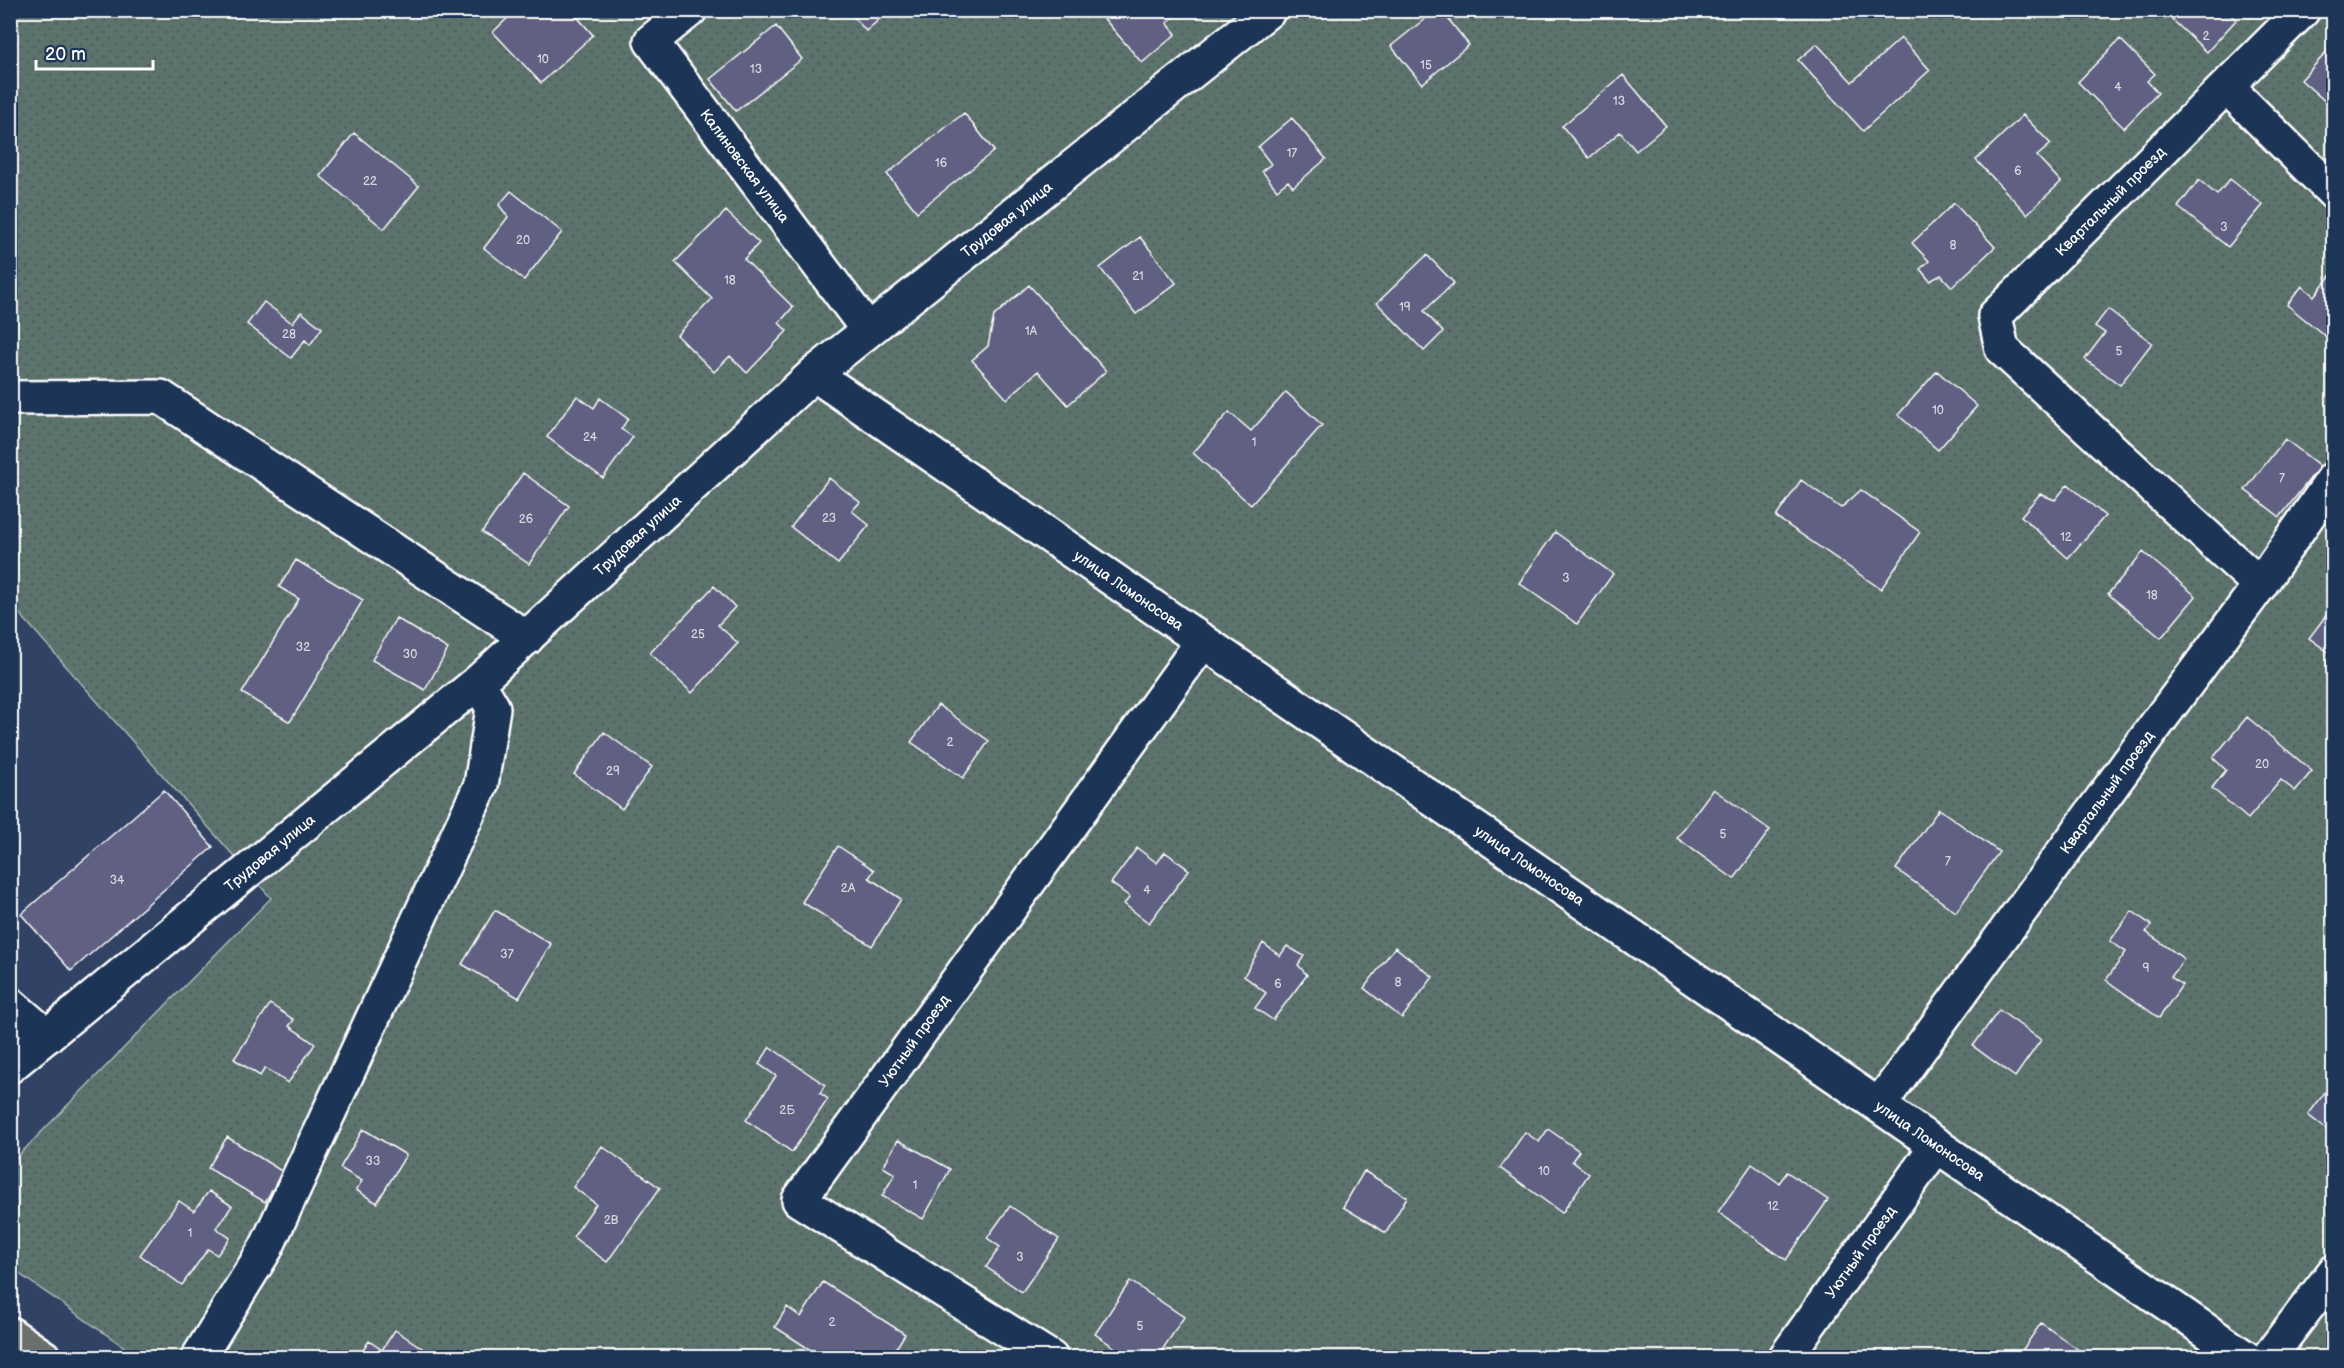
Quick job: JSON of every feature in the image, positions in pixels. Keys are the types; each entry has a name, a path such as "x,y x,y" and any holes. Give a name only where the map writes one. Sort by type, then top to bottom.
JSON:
{"main road":[{"path":"10,1334 45,1358"}],"street":[{"name":"Калиновская улица","path":"690,10 651,41 868,330"},
{"name":"Трудовая улица","path":"10,1066 478,682 814,374 1269,10"},
{"name":"Квартальный проезд","path":"2260,585 2002,349 1995,316 2303,10"},
{"path":"2227,87 2334,193"},
{"name":"улица Ломоносова","path":"814,374 2246,1358"},
{"path":"10,398 160,397 527,638"},
{"name":"Квартальный проезд","path":"1879,1105 2160,718 2260,585 2334,478"},
{"name":"Уютный проезд","path":"1051,1358 799,1200 1203,641"},
{"path":"198,1358 266,1248 481,785 493,708 478,682"},
{"path":"10,1004 47,1036"},
{"name":"Уютный проезд","path":"1785,1358 1937,1145"},
{"path":"2268,1358 2334,1272"}],"green space":[{"path":"11,11 2333,11 2333,1357 140,1358 11,1268 11,1163 271,898 11,604"}],"building":[{"path":"516,10 571,10 593,35 541,83 493,32"},
{"path":"848,10 890,10 866,31"},
{"path":"1107,10 1182,10 1167,23 1176,34 1142,63 1101,15"},
{"path":"1436,10 1441,10 1469,45 1422,84 1391,46"},
{"path":"2167,10 2226,10 2236,20 2207,52 2165,13"},
{"path":"776,26 802,59 736,111 710,79"},
{"path":"1901,38 1930,70 1863,131 1798,60 1817,44 1852,82"},
{"path":"2120,39 2155,74 2147,81 2158,93 2124,128 2078,82"},
{"path":"2334,44 2334,109 2301,80"},
{"path":"1623,75 1666,126 1636,151 1620,132 1589,158 1562,126"},
{"path":"964,113 994,151 917,212 887,174"},
{"path":"2023,115 2051,144 2037,156 2061,182 2027,214 1976,160"},
{"path":"1292,118 1326,159 1293,187 1288,181 1277,190 1262,171 1271,164 1258,147"},
{"path":"354,133 419,186 384,229 320,176"},
{"path":"2230,179 2263,205 2228,247 2178,207 2199,180 2217,195"},
{"path":"511,191 562,232 524,280 484,248 508,217 499,205"},
{"path":"1954,203 1995,247 1952,287 1941,275 1930,281 1920,269 1929,261 1912,243"},
{"path":"726,211 759,243 744,259 793,307 779,323 787,331 747,373 730,356 714,372 677,335 712,299 675,262"},
{"path":"1140,237 1176,283 1136,314 1100,268"},
{"path":"1427,255 1454,283 1424,311 1443,332 1424,351 1377,303"},
{"path":"2334,271 2334,343 2287,305 2302,286 2314,296"},
{"path":"1029,285 1106,371 1068,405 1038,371 1007,399 972,360 988,346 994,316"},
{"path":"264,302 292,323 301,312 322,328 310,345 305,340 291,358 247,324"},
{"path":"2108,309 2152,343 2120,385 2085,359 2105,333 2095,326"},
{"path":"1937,371 1977,406 1938,450 1898,415"},
{"path":"1286,392 1322,425 1251,505 1193,453 1229,412 1251,431"},
{"path":"577,396 594,408 600,398 628,419 621,429 633,437 603,478 547,437"},
{"path":"2285,439 2320,466 2280,517 2245,490"},
{"path":"523,473 569,506 529,564 482,532"},
{"path":"829,478 860,502 852,511 869,525 838,564 791,527"},
{"path":"1801,480 1841,508 1861,490 1920,532 1881,589 1776,517"},
{"path":"2068,484 2105,516 2068,558 2021,516 2040,494 2055,500"},
{"path":"1555,532 1613,574 1577,624 1519,583"},
{"path":"2143,552 2196,596 2161,638 2108,594"},
{"path":"296,560 363,600 290,722 242,693 299,599 279,587"},
{"path":"714,586 735,607 718,625 738,643 692,693 650,653"},
{"path":"2334,605 2334,656 2309,638"},
{"path":"396,618 448,649 425,690 372,660"},
{"path":"938,705 989,741 963,778 911,742"},
{"path":"2247,717 2312,771 2295,791 2281,780 2248,819 2212,788 2226,770 2213,758"},
{"path":"604,732 652,767 622,809 574,774"},
{"path":"1713,789 1770,830 1734,879 1677,838"},
{"path":"164,790 213,847 71,971 21,914"},
{"path":"1939,809 1999,852 1956,912 1896,869"},
{"path":"838,846 874,870 869,878 901,899 872,946 802,902"},
{"path":"1137,848 1157,863 1165,852 1189,870 1149,923 1124,904 1130,897 1111,883"},
{"path":"495,910 551,944 519,998 462,964"},
{"path":"2132,911 2151,925 2146,932 2184,959 2171,977 2182,985 2159,1018 2106,980 2126,952 2110,941"},
{"path":"1263,943 1280,956 1287,946 1304,956 1298,965 1307,975 1273,1020 1255,1008 1266,993 1244,976"},
{"path":"1395,947 1433,977 1402,1018 1364,988"},
{"path":"270,1004 294,1020 289,1026 315,1044 288,1083 265,1068 260,1076 234,1059"},
{"path":"1999,1010 2041,1040 2015,1077 1973,1046"},
{"path":"770,1047 825,1085 820,1093 828,1099 792,1152 746,1120 776,1076 759,1064"},
{"path":"2334,1080 2334,1135 2308,1115"},
{"path":"363,1129 406,1155 377,1203 356,1190 362,1181 340,1168"},
{"path":"1548,1129 1579,1151 1572,1161 1589,1174 1562,1213 1500,1168 1525,1132 1539,1142"},
{"path":"227,1137 283,1172 265,1202 208,1168"},
{"path":"898,1140 950,1169 923,1219 882,1196 895,1174 883,1167"},
{"path":"602,1146 660,1188 607,1262 573,1237 596,1204 573,1187"},
{"path":"1752,1164 1779,1183 1787,1172 1828,1200 1786,1260 1718,1212"},
{"path":"1364,1171 1407,1197 1386,1233 1343,1207"},
{"path":"209,1191 232,1206 216,1228 230,1238 217,1255 208,1249 182,1285 140,1255 179,1201 194,1211"},
{"path":"1010,1206 1059,1239 1022,1292 986,1267 1000,1247 987,1238"},
{"path":"1130,1281 1184,1317 1157,1358 1130,1358 1095,1334"},
{"path":"823,1282 905,1334 890,1358 823,1358 775,1327 787,1307 801,1317"},
{"path":"2041,1323 2090,1358 2017,1358"},
{"path":"395,1330 437,1358 359,1356 369,1341 382,1350"}]}
